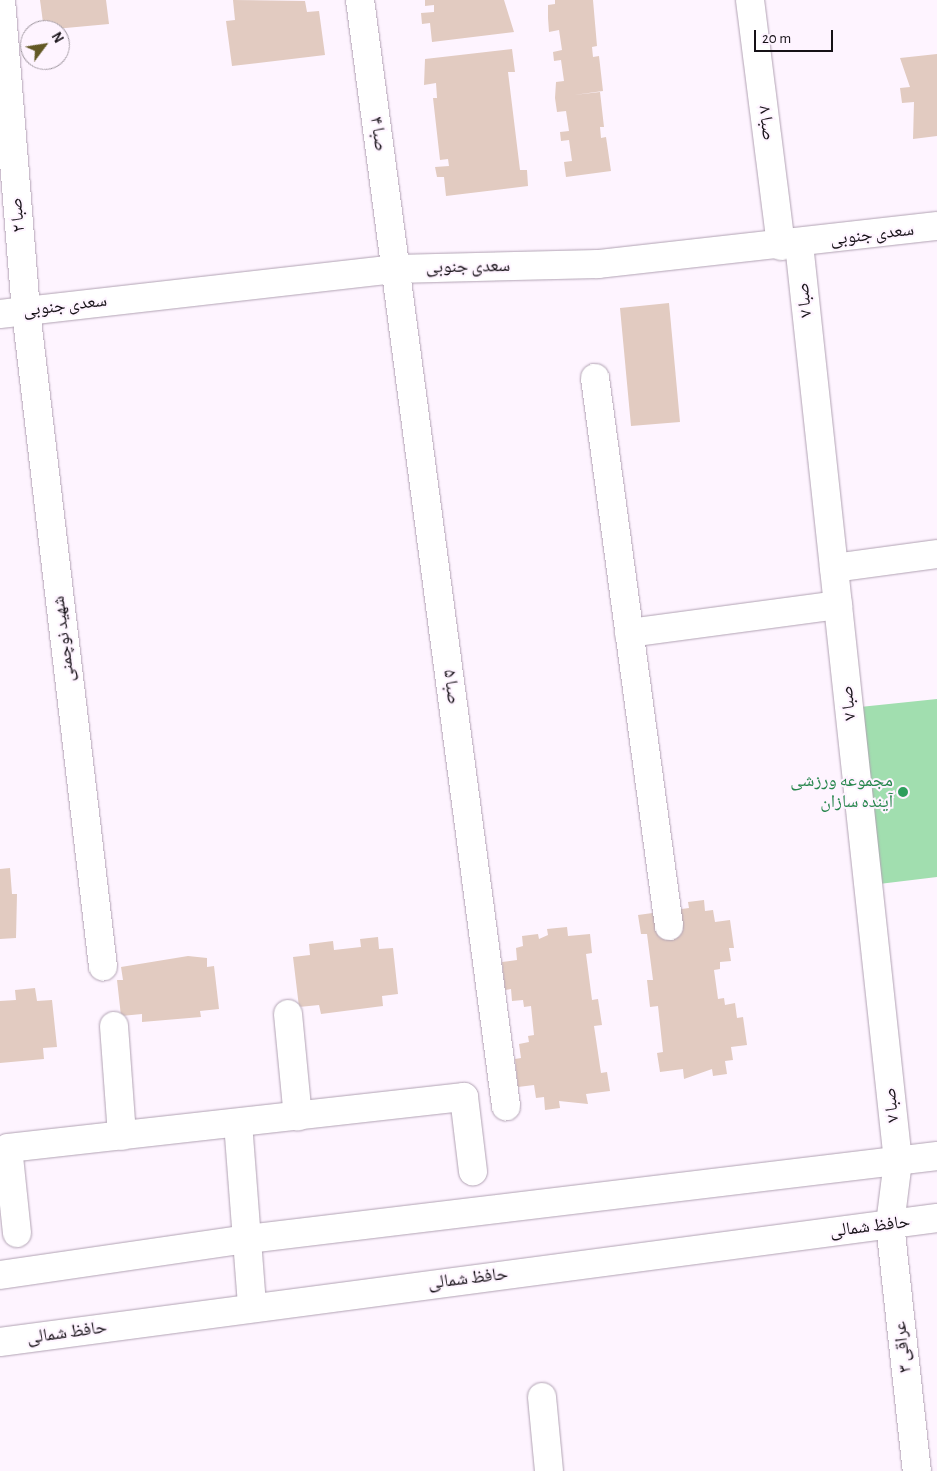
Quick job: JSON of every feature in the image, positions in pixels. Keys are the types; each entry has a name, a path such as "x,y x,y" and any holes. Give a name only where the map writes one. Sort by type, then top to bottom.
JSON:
{"street":[{"name":"صبا ۲","path":"1,0 13,312"},
{"name":"صبا ۴","path":"360,0 396,269"},
{"name":"صبا ۸","path":"750,0 790,245"},
{"name":"سعدی جنوبی","path":"13,312 396,269 598,264 790,245 937,226"},
{"name":"صبا ۷","path":"790,245 834,568 898,1161 890,1224"},
{"name":"صبا ۵","path":"396,269 506,1106"},
{"name":"شهید نوچمنی","path":"13,312 103,966"},
{"path":"595,378 668,926"},
{"path":"834,568 937,554"},
{"path":"629,633 838,604"},
{"path":"288,1014 298,1116"},
{"path":"114,1026 122,1136"},
{"path":"17,1233 8,1148 464,1098 473,1171"},
{"path":"238,1123 252,1307"},
{"path":"0,1275 248,1240 937,1156"},
{"name":"حافظ شمالی","path":"0,1342 252,1307 937,1218"},
{"name":"عراقی ۳","path":"890,1224 917,1471"},
{"path":"542,1397 549,1471"}],"green space":[{"name":"مجموعه ورزشی آینده سازان","path":"937,699 937,877 879,884 860,707"}],"building":[{"path":"40,0 106,0 109,24 70,28 70,20 43,20"},
{"path":"233,0 305,1 307,12 319,11 325,55 232,66 226,21 235,20"},
{"path":"425,0 504,0 514,32 432,42 430,23 422,24 421,13 434,12 434,5 425,6"},
{"path":"555,0 593,0 597,46 592,47 593,57 599,56 603,91 574,95 600,92 604,127 600,127 601,138 606,137 611,171 566,177 564,162 572,161 569,140 561,141 560,132 569,131 566,111 557,112 555,98 556,82 564,81 561,60 554,61 553,52 562,50 559,30 549,32 548,18 548,5 555,4"},
{"path":"512,49 515,72 508,72 520,170 527,170 528,186 446,196 444,177 437,177 435,167 449,166 448,159 440,160 433,98 437,98 436,83 424,85 425,59"},
{"path":"937,54 937,136 913,139 914,102 902,103 900,88 910,87 900,58"},
{"path":"669,303 680,422 631,426 620,308"},
{"path":"10,868 12,894 17,894 16,938 0,939 0,869"},
{"path":"704,900 705,911 713,910 715,922 730,920 734,948 729,948 731,961 720,962 720,969 714,970 718,999 724,998 725,1005 735,1003 737,1018 743,1017 747,1045 731,1047 733,1060 725,1061 727,1074 713,1076 712,1069 684,1079 683,1069 660,1072 657,1053 663,1052 658,1006 650,1007 647,980 653,980 647,934 641,934 638,915 689,908 688,902"},
{"path":"567,927 568,936 590,934 592,953 586,954 592,1000 598,999 602,1025 594,1026 601,1073 607,1072 610,1091 586,1094 588,1104 559,1101 560,1108 545,1110 544,1097 536,1098 534,1085 518,1087 515,1059 521,1058 519,1044 529,1042 528,1036 534,1035 531,1006 524,1007 523,1000 512,1001 511,989 505,990 502,962 517,960 516,948 523,946 522,936 538,934 539,939 548,935 547,929"},
{"path":"378,937 379,949 393,948 398,994 382,996 383,1006 321,1014 319,1005 299,1007 293,957 310,955 309,944 333,941 334,950 361,947 360,939"},
{"path":"188,956 207,958 207,967 214,966 219,1009 200,1011 201,1017 142,1022 142,1014 121,1016 117,980 123,980 121,967"},
{"path":"35,988 37,1001 52,1000 57,1047 43,1048 44,1059 0,1063 0,1001 16,1000 15,990"}],"place":[{"name":"مجموعه ورزشی آینده سازان","path":"903,792"}]}
